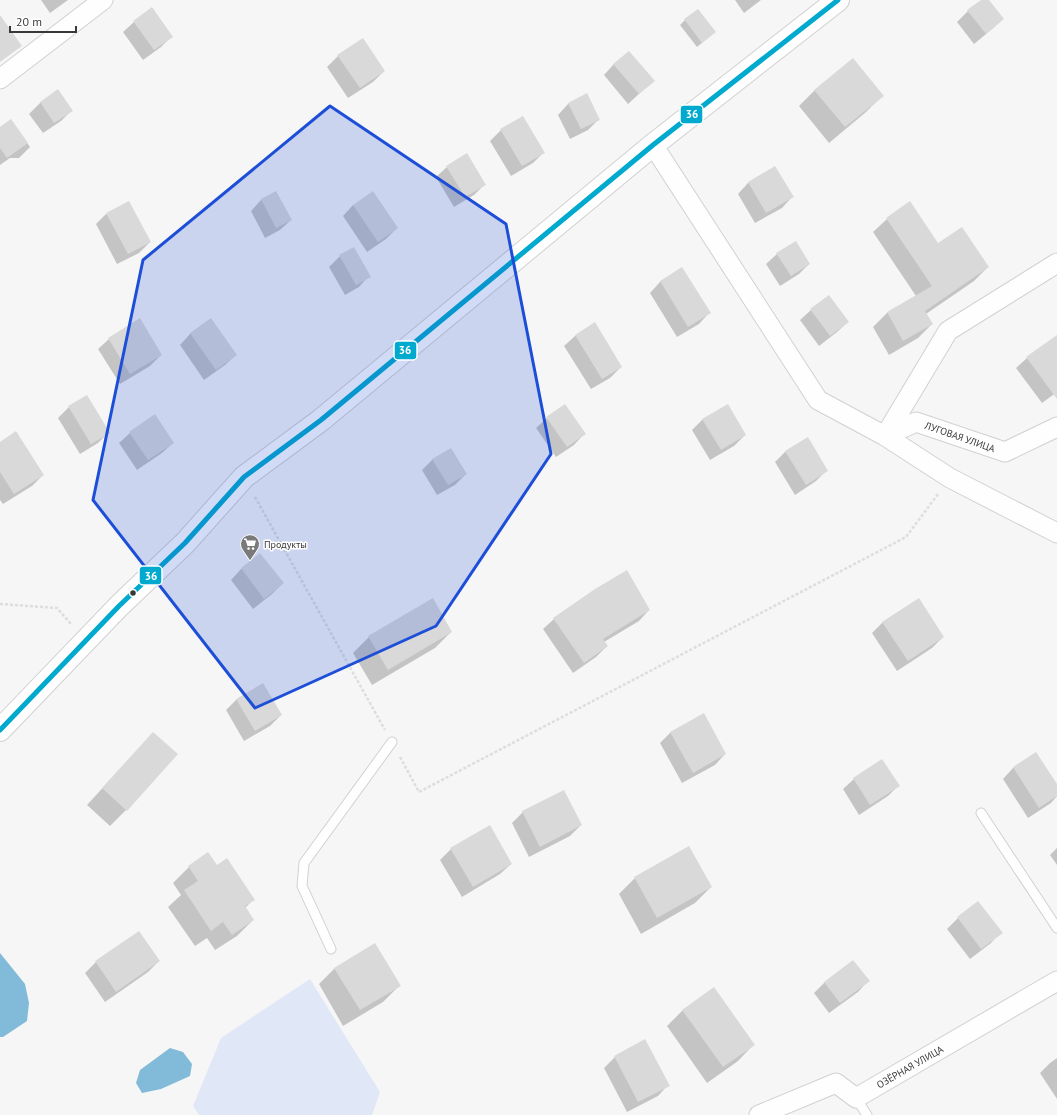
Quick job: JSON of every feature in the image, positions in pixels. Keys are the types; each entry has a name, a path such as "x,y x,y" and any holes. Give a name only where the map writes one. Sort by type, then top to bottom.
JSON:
{"street":[{"path":"0,79 103,0"},
{"path":"0,730 86,640 185,543 244,477 321,420 653,145 838,0"},
{"path":"653,145 818,400 884,436 950,478 1057,533"},
{"path":"884,436 948,331 1057,263"},
{"name":"ЛУГОВАЯ УЛИЦА","path":"884,436 916,422 1005,452 1057,427"},
{"name":"ОЗЁРНАЯ УЛИЦА","path":"856,1098 1057,981"},
{"path":"759,1115 836,1083 856,1098"}],"lane":[{"path":"332,948 302,886 304,863 392,742"},
{"path":"981,812 1057,928"},
{"path":"856,1098 867,1115"}],"path":[{"path":"244,477 419,792 906,537 950,478"},
{"path":"0,604 57,608 86,640"}],"highlighted area":[{"path":"330,106 506,224 551,454 436,626 255,708 93,500 143,260"}],"shaded area":[{"path":"310,979 380,1092 372,1115 199,1115 193,1106 221,1038"}],"water":[{"path":"0,953 25,984 29,1003 27,1021 3,1037 0,1037"},
{"path":"170,1048 183,1052 192,1064 190,1076 161,1089 142,1093 136,1083 140,1070"}],"building":[{"path":"981,0 989,0 1004,19 986,34 967,10"},
{"path":"152,7 173,37 154,50 133,21"},
{"path":"698,9 716,32 702,43 684,19"},
{"path":"0,15 22,46 0,62"},
{"path":"363,38 385,71 360,88 337,55"},
{"path":"629,51 655,81 639,94 613,64"},
{"path":"853,58 884,96 845,127 814,90"},
{"path":"58,89 73,111 54,123 40,102"},
{"path":"587,93 600,120 581,129 568,103"},
{"path":"523,116 545,153 522,166 500,129"},
{"path":"11,119 28,143 7,158 0,148 0,127"},
{"path":"467,153 486,185 465,197 446,166"},
{"path":"775,166 794,197 766,213 748,182"},
{"path":"276,191 292,220 276,228 261,199"},
{"path":"373,191 398,228 378,242 353,205"},
{"path":"129,201 151,242 128,254 106,213"},
{"path":"910,201 938,243 962,227 989,267 925,311 933,324 903,341 887,312 932,286 886,218"},
{"path":"796,241 810,264 791,276 776,253"},
{"path":"354,247 371,277 356,285 339,255"},
{"path":"682,267 711,313 688,327 660,281"},
{"path":"829,295 849,322 830,336 810,309"},
{"path":"140,318 162,355 130,374 108,338"},
{"path":"211,318 237,355 216,370 190,333"},
{"path":"595,322 622,367 602,379 575,335"},
{"path":"1057,335 1057,399 1026,357"},
{"path":"87,395 110,433 91,444 68,406"},
{"path":"565,404 586,434 567,447 546,417"},
{"path":"728,404 746,435 721,450 702,419"},
{"path":"155,414 174,443 148,460 129,432"},
{"path":"16,431 44,475 14,494 0,472 0,442"},
{"path":"808,437 828,471 806,485 785,451"},
{"path":"451,448 467,474 448,485 432,459"},
{"path":"260,553 284,583 264,599 241,568"},
{"path":"627,570 650,610 603,639 608,646 584,663 553,618 595,589"},
{"path":"433,598 452,632 388,670 368,636"},
{"path":"919,598 944,637 908,661 882,622"},
{"path":"263,683 282,715 255,731 236,699"},
{"path":"704,713 726,754 693,773 670,732"},
{"path":"153,732 178,754 127,811 102,788"},
{"path":"1036,752 1057,784 1057,796 1039,808 1013,767"},
{"path":"882,759 900,786 870,805 853,778"},
{"path":"564,790 582,825 540,847 522,811"},
{"path":"490,825 512,864 473,887 450,848"},
{"path":"689,846 712,887 657,918 634,877"},
{"path":"208,852 217,865 227,858 255,900 245,906 254,920 232,935 223,922 211,931 184,890 198,881 188,866"},
{"path":"978,901 1003,933 981,949 957,917"},
{"path":"139,931 160,961 116,992 95,961"},
{"path":"375,943 401,986 360,1010 334,968"},
{"path":"853,960 870,981 840,1003 824,982"},
{"path":"714,987 755,1045 723,1067 682,1010"},
{"path":"645,1039 670,1086 638,1102 614,1056"}],"transit line":[{"name":"36","path":"0,730 119,606 185,543 244,477 321,420 653,145 838,0"}],"place":[{"name":"Продукты","path":"250,561"}]}
